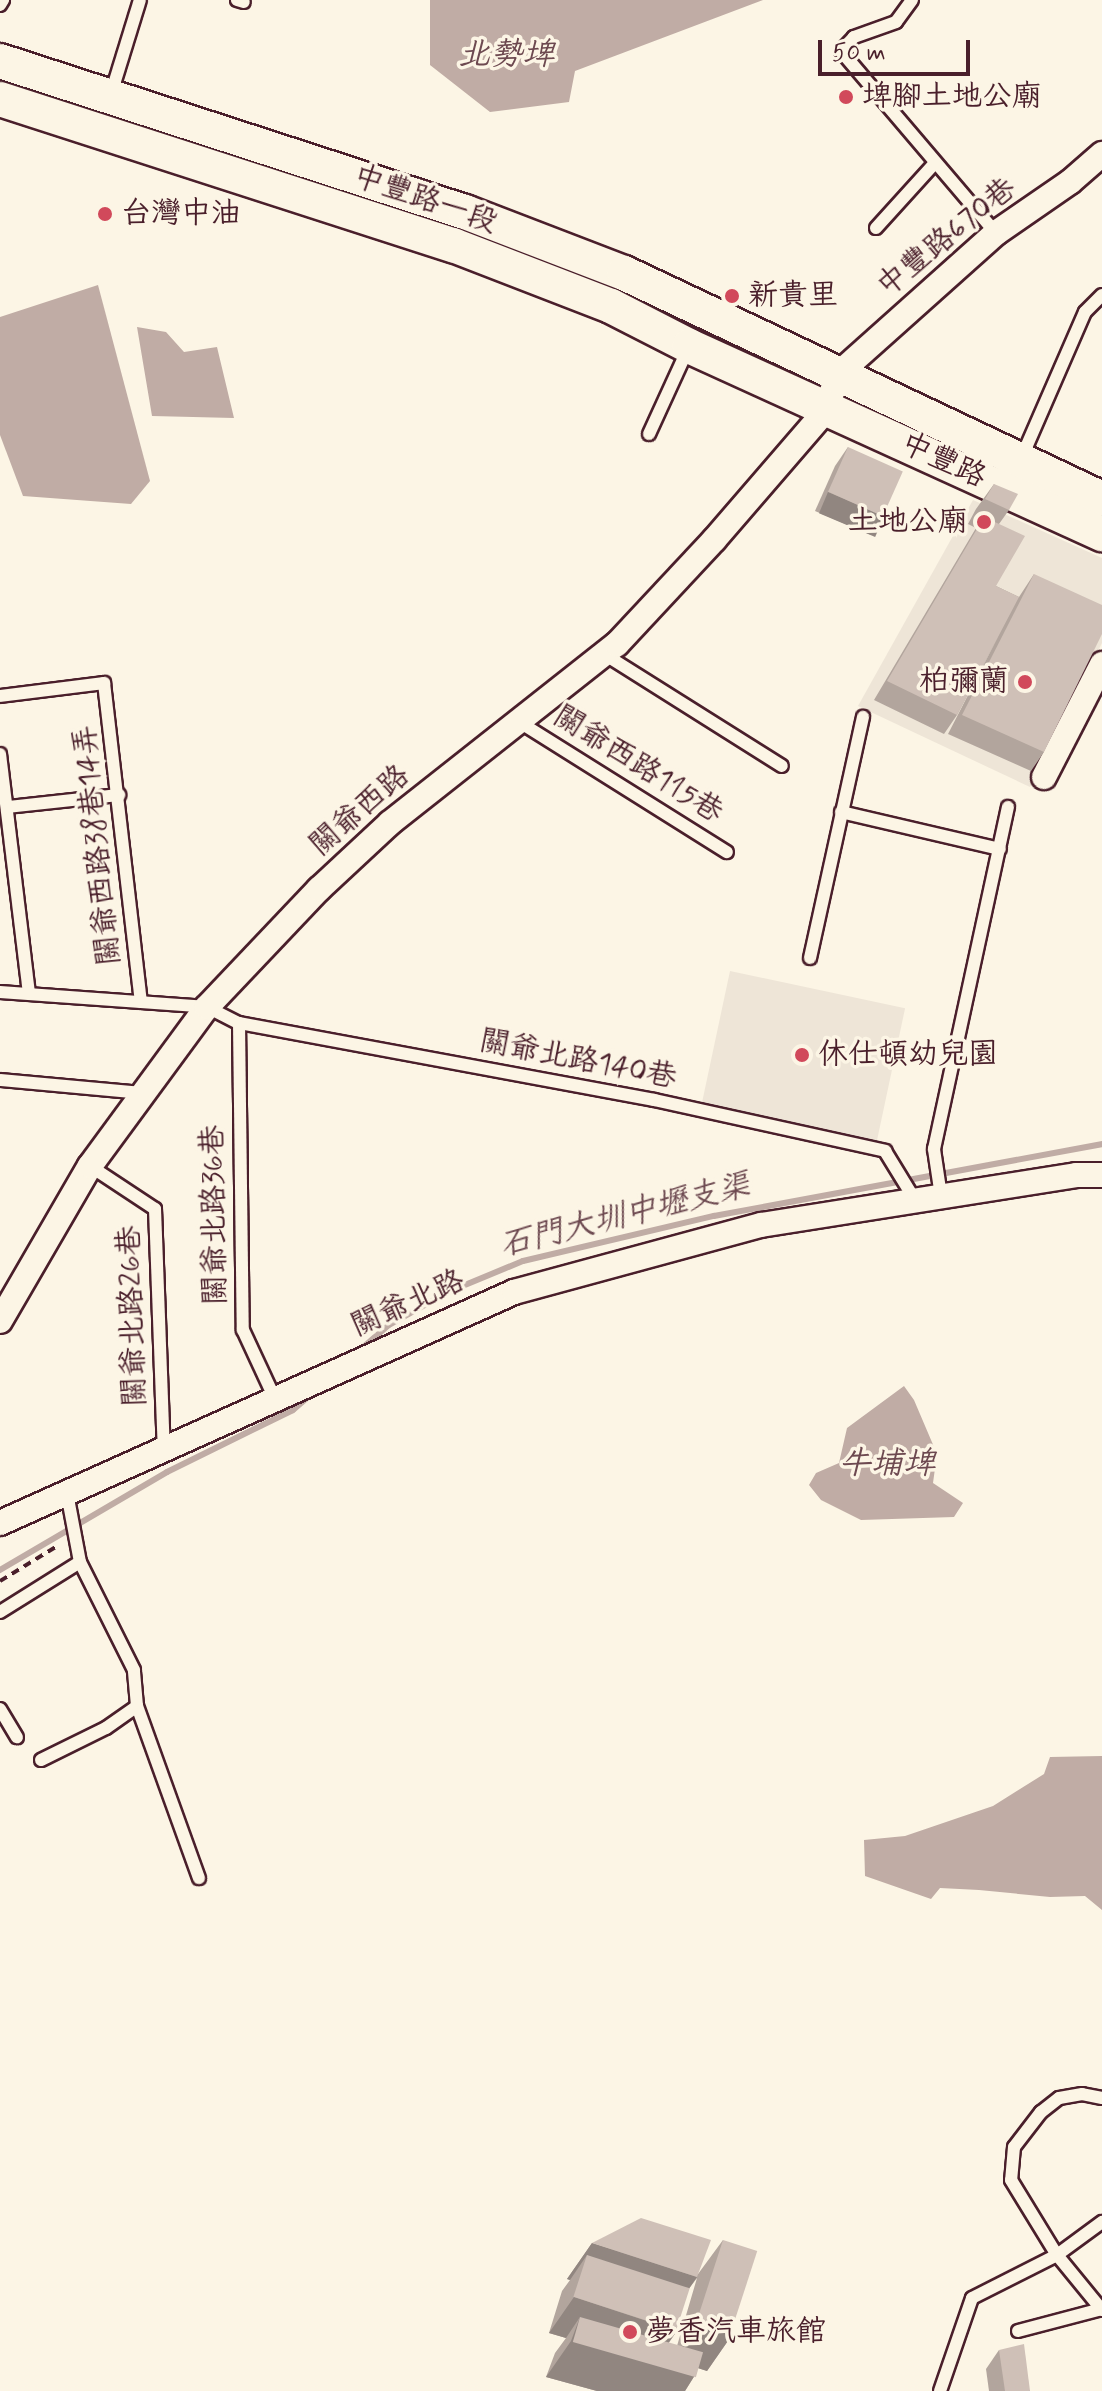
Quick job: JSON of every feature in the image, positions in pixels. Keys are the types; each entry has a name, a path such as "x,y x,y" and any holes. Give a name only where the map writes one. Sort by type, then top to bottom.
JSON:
{"main road":[{"name":"中豐路一段","path":"0,61 465,212 610,267 832,392"},
{"name":"中豐路一段","path":"0,99 453,245 611,306 689,346 832,392"},
{"name":"中豐路","path":"832,392 1020,461 1102,499"},
{"name":"中豐路","path":"832,392 1102,534"}],"street":[{"name":"中豐路670巷","path":"832,392 996,233 1070,182 1102,154"},
{"name":"關爺西路","path":"0,1321 90,1166 207,1007 319,889 390,823 521,723 604,654 714,540 832,392"},
{"path":"1044,777 1102,664"},
{"name":"關爺北路","path":"0,1523 514,1292 761,1225 1076,1175 1102,1175"}],"lane":[{"path":"0,5 3,0"},
{"path":"110,97 140,0"},
{"path":"912,0 896,22 854,37 841,51 934,164 996,233"},
{"path":"876,228 934,164"},
{"path":"1020,461 1085,312 1102,295"},
{"path":"649,434 689,346"},
{"path":"604,654 782,766"},
{"name":"關爺西路38巷14弄","path":"0,696 104,683 141,1002"},
{"path":"810,958 863,717"},
{"name":"關爺西路115巷","path":"521,723 727,852"},
{"path":"0,754 29,992"},
{"path":"8,807 119,795"},
{"path":"941,1196 934,1149 1008,807"},
{"path":"841,812 1000,849"},
{"path":"0,992 207,1007"},
{"name":"關爺北路140巷","path":"207,1007 239,1023 654,1100 885,1151 915,1200"},
{"name":"關爺北路36巷","path":"239,1023 243,1330 275,1399"},
{"path":"0,1080 144,1093"},
{"name":"關爺北路26巷","path":"90,1166 155,1209 164,1451"},
{"path":"67,1493 80,1562 134,1670 137,1706 199,1878"},
{"path":"0,1612 80,1562"},
{"path":"41,1760 106,1728 137,1706"},
{"path":"0,1709 17,1737"},
{"path":"1018,2331 1102,2310 1057,2255 1011,2180 1014,2147 1041,2112 1059,2098 1082,2094 1102,2098"},
{"path":"940,2391 972,2298 1057,2255 1102,2222"}],"path":[{"path":"0,1581 59,1545"}],"shaded area":[{"path":"973,500 1102,558 1102,643 1030,787 858,706"},
{"name":"休仕頓幼兒園","path":"730,971 905,1008 877,1140 702,1103"}],"water":[{"name":"北勢埤","path":"430,0 763,0 575,71 569,102 490,112 430,65"},
{"path":"98,285 150,481 131,504 23,496 0,435 0,317"},
{"path":"137,327 166,332 184,352 217,347 234,418 152,416"},
{"name":"牛埔埤","path":"904,1386 914,1400 937,1454 933,1483 963,1503 954,1517 861,1520 821,1500 809,1485 816,1473 839,1463 847,1428"},
{"path":"1102,1756 1102,1910 1085,1896 1050,1897 940,1888 931,1899 865,1876 864,1840 905,1836 993,1806 1044,1774 1050,1757"}],"building":[{"path":"848,447 903,471 883,516 828,492"},
{"path":"994,484 1018,494 1009,510 985,499"},
{"path":"984,517 1025,536 996,586 1019,597 957,715 887,681"},
{"name":"柏彌蘭","path":"1034,574 1102,605 1102,634 1044,752 962,715"},
{"path":"641,2218 711,2240 697,2277 592,2243"},
{"path":"723,2240 757,2251 730,2335 696,2324"},
{"path":"587,2255 690,2288 676,2330 573,2297"},
{"path":"580,2317 703,2352 696,2377 573,2342"},
{"path":"1024,2344 1030,2391 1005,2391 999,2350"}],"waterway":[{"name":"石門大圳中壢支渠","path":"360,1350 389,1325 448,1292 523,1261 714,1216 1102,1144"},
{"name":"石門大圳中壢支渠","path":"0,1570 167,1472 293,1410 310,1395"}],"place":[{"name":"埤腳土地公廟","path":"846,97"},
{"name":"台灣中油","path":"105,214"},
{"name":"新貴里","path":"732,296"},
{"name":"土地公廟","path":"984,522"},
{"name":"柏彌蘭","path":"1025,682"},
{"name":"休仕頓幼兒園","path":"802,1055"},
{"name":"夢香汽車旅館","path":"630,2332"}]}
